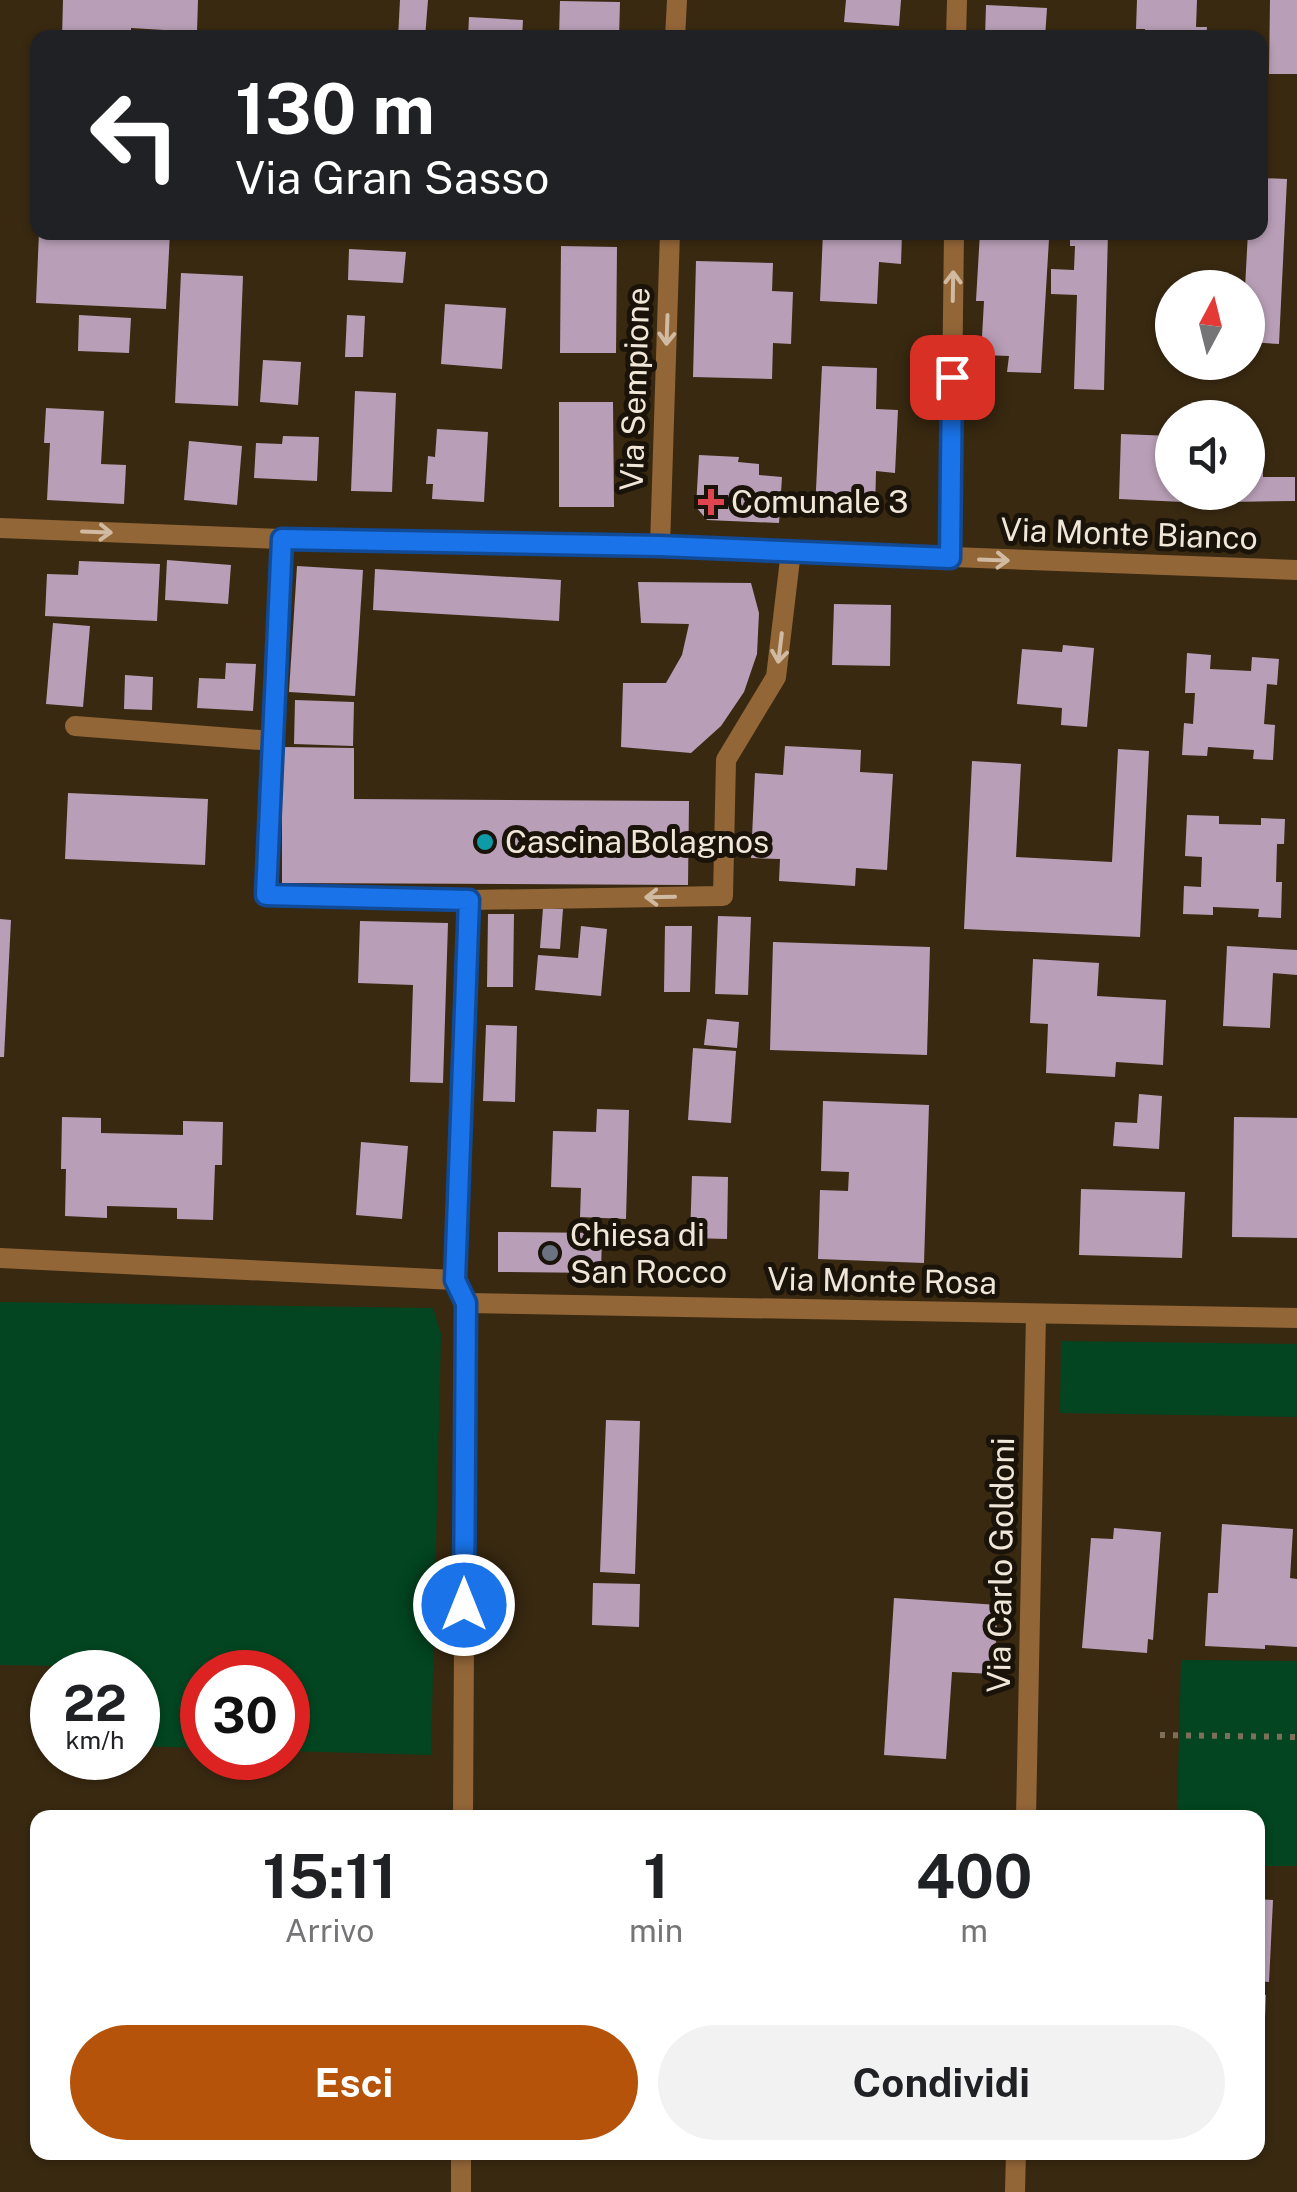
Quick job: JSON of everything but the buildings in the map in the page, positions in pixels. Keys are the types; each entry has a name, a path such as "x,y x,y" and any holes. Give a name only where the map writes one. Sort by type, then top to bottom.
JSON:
{"street":[{"path":"676,0 676,30"},
{"path":"956,30 957,0"},
{"name":"Via Sempione","path":"660,546 670,240"},
{"path":"950,558 954,240"},
{"name":"Via Monte Bianco","path":"0,528 282,539 660,546 1297,570"},
{"path":"282,539 266,895 469,900 723,896 726,760 776,677 792,551"},
{"path":"74,726 273,740"},
{"path":"463,1810 466,1303 455,1280 469,900"},
{"path":"0,1258 455,1280"},
{"name":"Via Monte Rosa","path":"466,1303 1297,1318"},
{"name":"Via Carlo Goldoni","path":"1026,1810 1036,1314"},
{"path":"461,2160 461,2192"},
{"path":"1015,2192 1016,2160"}],"path":[{"path":"1160,1736 1297,1737"}],"green space":[{"path":"0,1302 433,1308 441,1334 431,1755 310,1752 310,1650 180,1650 180,1747 160,1747 160,1650 30,1650 30,1666 0,1665"},
{"path":"1061,1341 1297,1344 1297,1417 1060,1413"},
{"path":"1181,1660 1297,1661 1297,1866 1265,1866 1265,1810 1177,1810"}],"place":[{"name":"Comunale 3","path":"711,502"},
{"name":"Cascina Bolagnos","path":"485,842"},
{"name":"Chiesa di San Rocco","path":"550,1253"}],"route":[{"path":"464,1605 466,1303 455,1280 469,900 266,895 282,539 660,546 950,558 952,377"}]}
